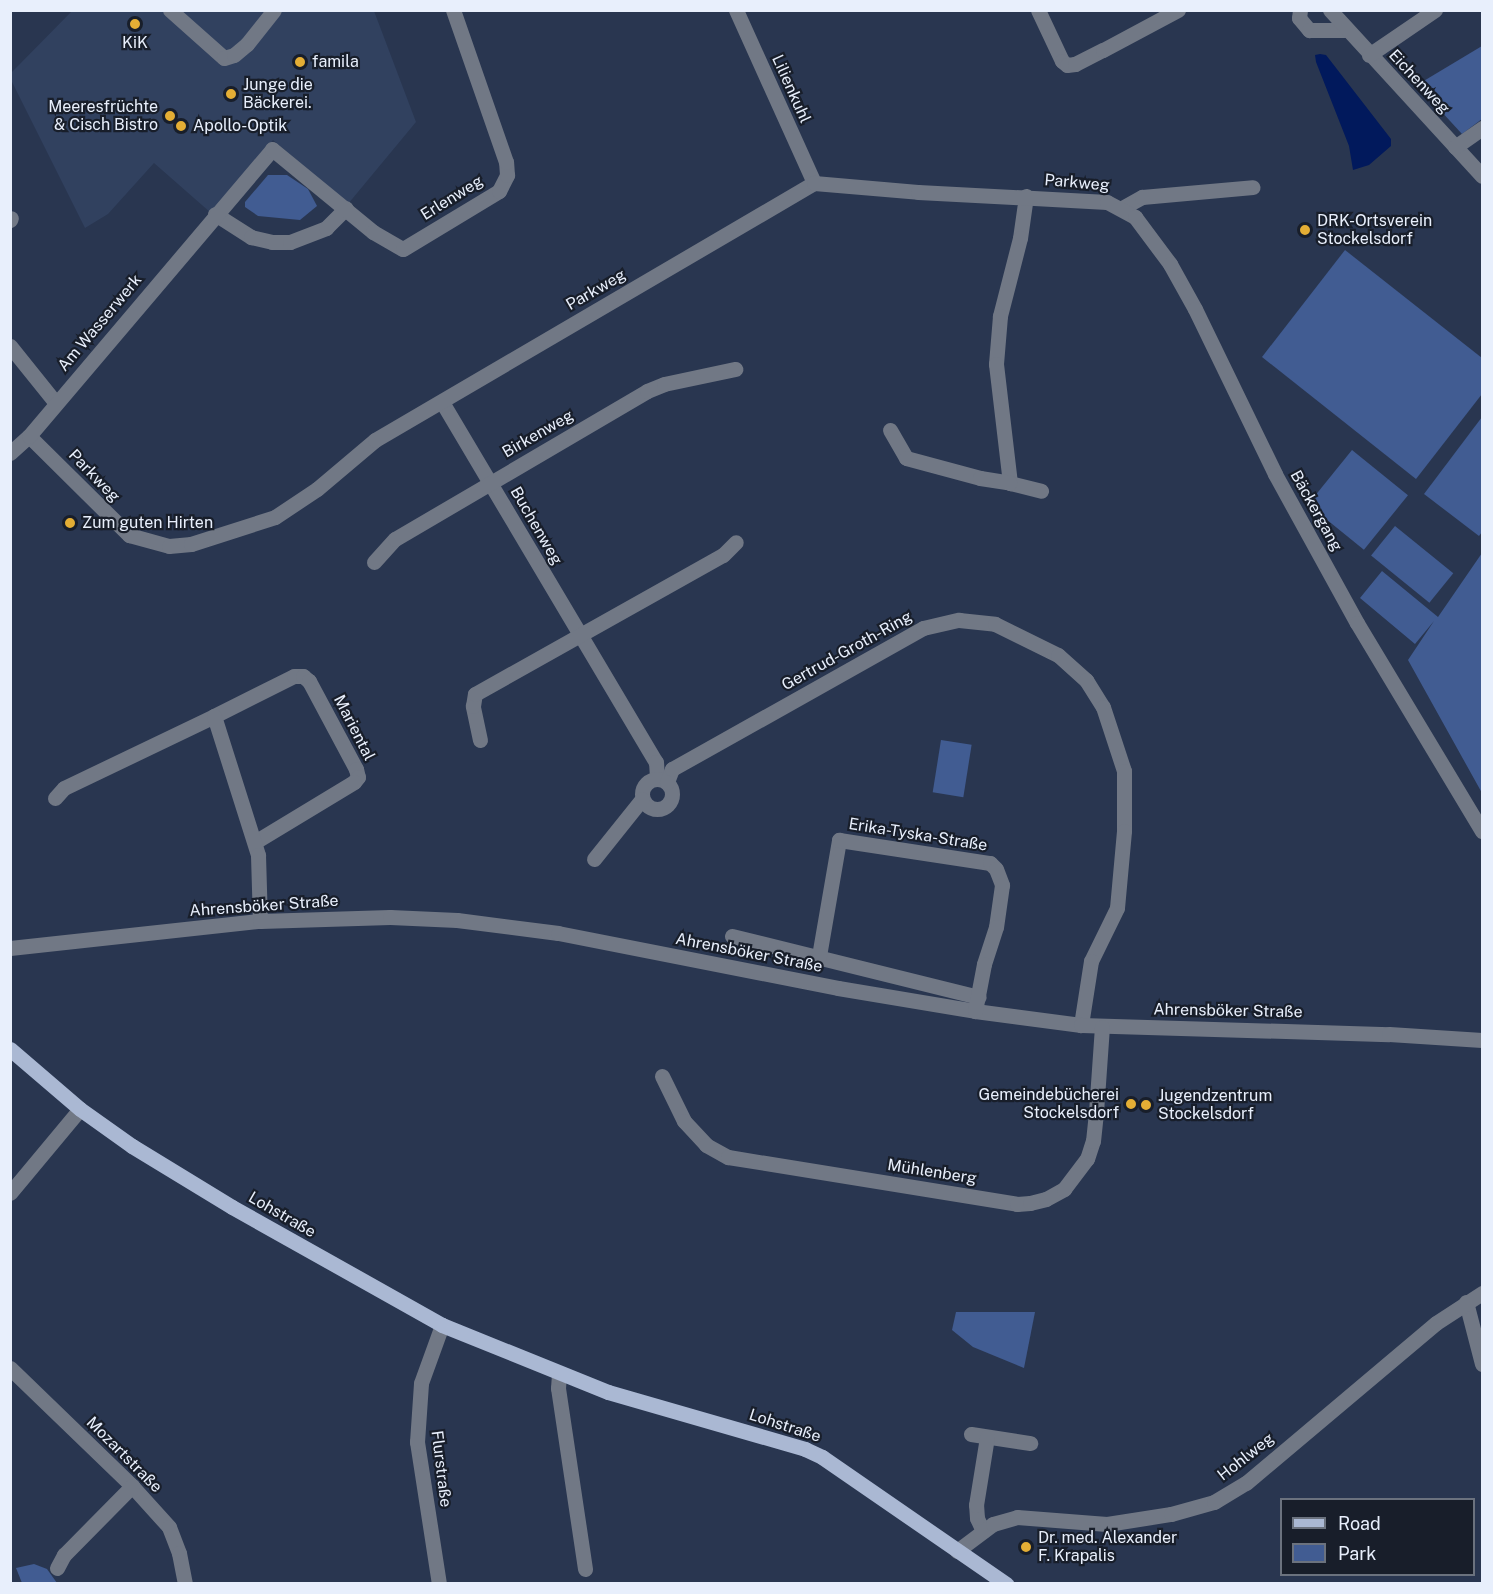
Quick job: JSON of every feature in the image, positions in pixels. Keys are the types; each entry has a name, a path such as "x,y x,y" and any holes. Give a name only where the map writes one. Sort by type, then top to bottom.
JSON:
{"main road":[{"name":"Lohstraße","path":"10,1048 80,1109 132,1146 232,1207 442,1325 608,1392 805,1449 822,1457 1006,1584"}],"street":[{"path":"170,10 224,58 234,55 247,44 274,10"},
{"name":"Erlenweg","path":"272,149 373,232 403,249 499,190 507,176 506,162 453,10"},
{"name":"Lilienkuhl","path":"736,10 814,183"},
{"path":"1038,10 1062,61 1067,64 1075,64 1178,10"},
{"path":"1300,10 1299,18 1308,30 1347,30"},
{"name":"Eichenweg","path":"1330,10 1482,176"},
{"path":"1369,55 1435,10"},
{"path":"1455,147 1482,128"},
{"name":"Am Wasserwerk","path":"10,453 29,436 272,149"},
{"name":"Parkweg","path":"29,436 129,536 169,546 191,544 275,518 317,489 375,440 814,183 918,192 1098,200 1122,208 1142,197 1253,187"},
{"path":"1010,483 996,364 1000,316 1020,238 1026,196"},
{"path":"216,214 251,237 272,242 290,242 326,228 346,208"},
{"name":"Bäckergang","path":"1122,208 1139,221 1170,264 1195,309 1275,474 1357,623 1482,831"},
{"path":"10,346 56,402"},
{"name":"Birkenweg","path":"374,562 395,539 647,391 664,384 735,369"},
{"name":"Buchenweg","path":"442,402 580,638"},
{"path":"890,430 906,458 980,478 1041,491"},
{"path":"480,740 474,706 475,694 580,638 723,555 736,542"},
{"name":"Gertrud-Groth-Ring","path":"594,859 642,799 642,789 648,782 662,780 672,769 923,628 959,620 995,624 1058,655 1086,680 1103,707 1124,771 1124,831 1117,908 1091,961 1081,1025"},
{"path":"580,638 656,762 662,780 673,796 670,804 663,809 655,810 647,807 642,799"},
{"name":"Mariental","path":"54,798 64,788 294,676 303,676 309,681 356,769 358,777 354,782 255,842"},
{"path":"214,716 258,855 260,921"},
{"name":"Erika-Tyska-Straße","path":"819,956 839,840 990,863 996,869 1002,885 996,927 984,964 977,1004"},
{"name":"Ahrensböker Straße","path":"10,948 260,921 390,917 507,925 713,965 977,1004 1081,1025 1278,1030 1482,1040"},
{"name":"Ahrensböker Straße","path":"732,936 819,956 977,1004"},
{"name":"Mühlenberg","path":"662,1076 684,1121 706,1145 728,1157 1017,1204 1030,1203 1046,1199 1064,1189 1087,1159 1093,1141 1102,1027"},
{"path":"10,1193 80,1109"},
{"name":"Hohlweg","path":"957,1551 993,1524 1017,1517 1107,1524 1171,1515 1214,1502 1246,1483 1418,1338 1466,1302 1482,1293"},
{"path":"1466,1302 1482,1361"},
{"name":"Flurstraße","path":"439,1584 417,1442 421,1383 442,1325"},
{"name":"Mozartstraße","path":"10,1368 132,1486 169,1527 179,1553 185,1584"},
{"path":"559,1374 558,1388 585,1569"},
{"path":"971,1434 1030,1443"},
{"path":"983,1531 977,1518 976,1505 987,1437"},
{"path":"57,1568 64,1556 132,1486"}],"shaded area":[{"path":"72,11 374,11 416,122 348,204 273,140 211,213 154,163 108,214 85,228 11,80 11,73"},
{"path":"1315,55 1326,55 1391,139 1391,146 1369,165 1353,170 1349,146 1316,62"}],"green space":[{"path":"1482,46 1482,119 1462,134 1417,85"},
{"path":"268,175 287,175 308,189 317,206 300,220 258,216 245,207 245,202"},
{"path":"1345,250 1482,358 1482,394 1416,479 1262,357"},
{"path":"1482,417 1482,532 1479,536 1424,494"},
{"path":"1352,450 1408,495 1364,550 1308,504"},
{"path":"1395,526 1453,573 1429,603 1371,556"},
{"path":"1482,553 1482,793 1408,660 1434,621 1415,644 1360,598 1382,571 1438,617"},
{"path":"941,740 972,745 963,797 933,792"},
{"path":"956,1312 1035,1312 1024,1368 973,1347 952,1330"},
{"path":"34,1564 47,1569 57,1583 22,1583 16,1568"}],"place":[{"name":"KiK","path":"135,24"},
{"name":"famila","path":"300,62"},
{"name":"Junge die Bäckerei.","path":"231,94"},
{"name":"Meeresfrüchte & Cisch Bistro","path":"170,116"},
{"name":"Apollo-Optik","path":"181,126"},
{"name":"DRK-Ortsverein Stockelsdorf","path":"1305,230"},
{"name":"Zum guten Hirten","path":"70,523"},
{"name":"Gemeindebücherei Stockelsdorf","path":"1131,1104"},
{"name":"Jugendzentrum Stockelsdorf","path":"1146,1105"},
{"name":"Dr. med. Alexander F. Krapalis","path":"1026,1547"}]}
